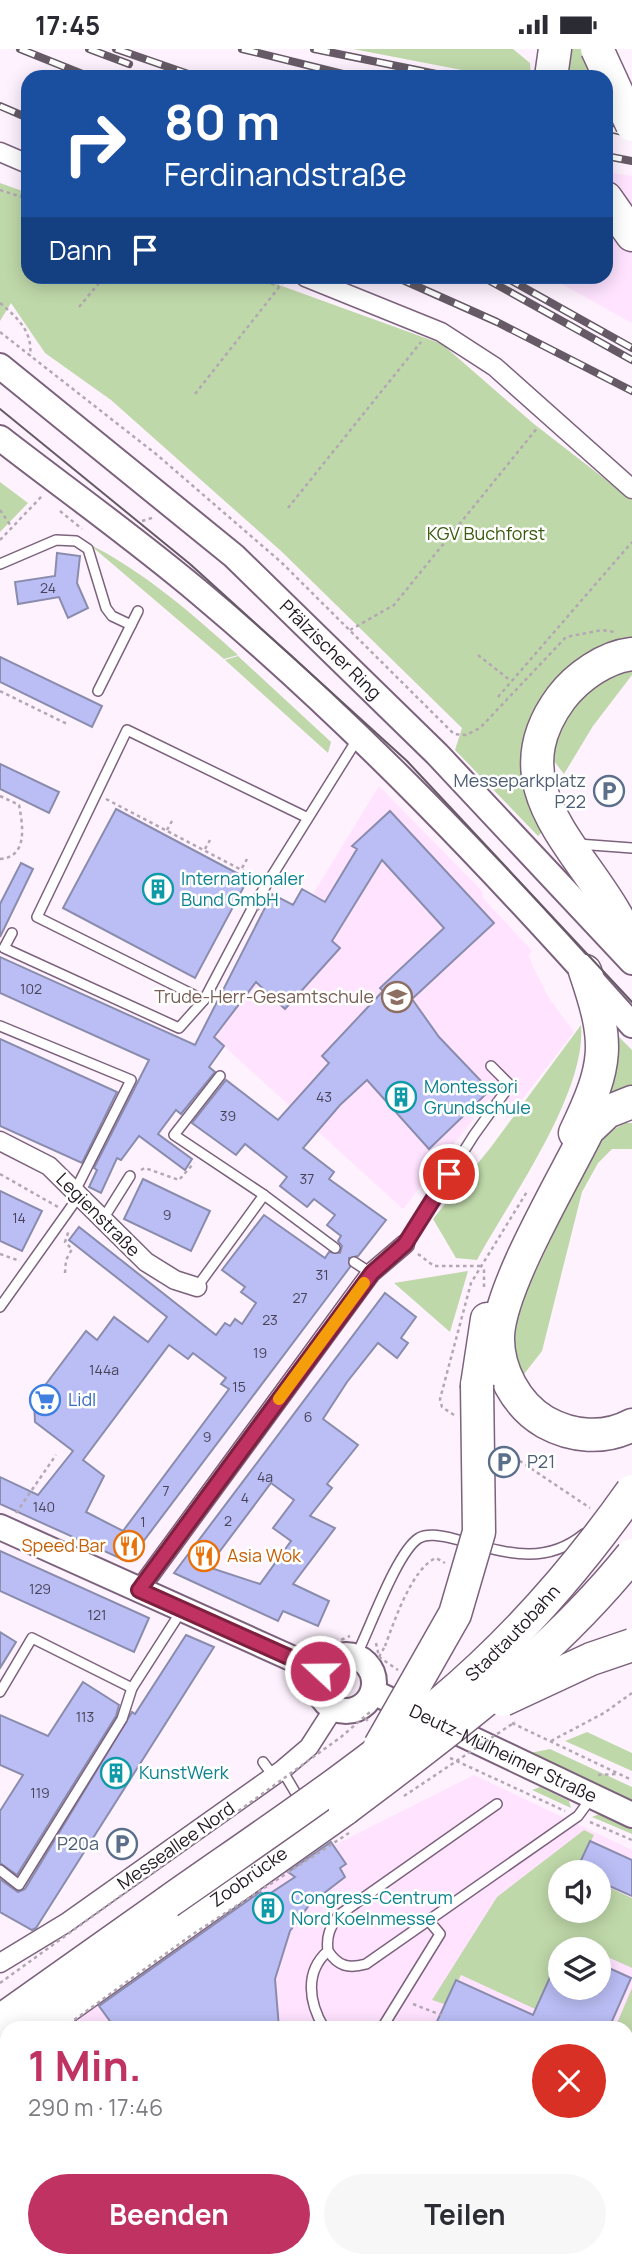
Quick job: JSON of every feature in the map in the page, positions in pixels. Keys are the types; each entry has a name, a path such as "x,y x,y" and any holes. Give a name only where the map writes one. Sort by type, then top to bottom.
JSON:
{"highway":[{"path":"552,70 555,49"},
{"path":"597,49 607,70"},
{"path":"613,84 632,125"},
{"path":"613,208 632,235"},
{"path":"627,644 582,677 554,708 546,724 539,754 544,804 563,840 617,914 632,951"},
{"path":"374,1756 455,1614 479,1532 477,1385 482,1337 491,1308 588,1105 603,1065 604,1042 599,1013 584,971"},
{"path":"632,1102 607,1112 588,1130 505,1305 498,1335 499,1353 506,1376 527,1409 544,1421 577,1434 612,1433 632,1425"},
{"path":"568,1172 607,1124 632,1116"},
{"name":"Stadtautobahn","path":"374,1756 441,1702 533,1614 632,1491"},
{"name":"Stadtautobahn","path":"458,1724 555,1640 632,1555"},
{"path":"458,1724 545,1679 632,1644"},
{"name":"Zoobrücke","path":"46,2021 345,1809 458,1724"},
{"name":"Zoobrücke","path":"0,2021 374,1756"}],"main road":[{"name":"Pfälzischer Ring","path":"0,366 234,556 437,754 632,962"},
{"path":"0,437 200,593 359,737 482,859 632,1025"},
{"path":"2,1528 320,1671"},
{"path":"335,1656 368,1657 364,1661 373,1675 361,1708 321,1697 318,1679 320,1671 335,1656"},
{"name":"Deutz-Mülheimer Straße","path":"361,1708 585,1807 632,1815"}],"street":[{"path":"0,152 21,160"},
{"path":"322,284 431,328 495,367 632,489"},
{"name":"Legienstraße","path":"0,1141 49,1166 102,1222 146,1262 175,1280 197,1287"},
{"path":"139,1590 372,1273 405,1244"},
{"name":"Messeallee Nord","path":"0,1963 66,1923 361,1708"}],"lane":[{"path":"0,564 56,540 76,541 88,549 106,608 112,616 131,625"},
{"path":"98,691 138,611"},
{"path":"204,1000 37,917 127,730 308,818"},
{"path":"12,933 4,948 179,1028 204,1000 268,884 359,737"},
{"path":"563,840 632,848"},
{"path":"0,1026 131,1080 65,1216 1,1303"},
{"path":"405,1244 474,1135 510,1086 491,1066"},
{"path":"220,1076 174,1135 264,1195 335,1248"},
{"path":"102,1222 130,1176"},
{"path":"197,1287 264,1195"},
{"path":"354,1262 372,1273"},
{"path":"368,1657 403,1555 420,1538 438,1535 533,1557 557,1550 582,1536 588,1529"},
{"path":"0,1870 19,1885 122,1719 132,1688 182,1609"},
{"path":"0,1692 32,1638 132,1688"},
{"path":"273,1770 310,1815"},
{"path":"497,1804 339,1915 328,1932 328,1951 340,1965 348,1967 366,1964 585,1807"},
{"path":"386,2021 440,1934 429,1921"},
{"path":"320,2021 313,2007 311,1978 319,1959 328,1951"}],"path":[{"path":"0,190 21,197"},
{"path":"79,307 98,284"},
{"path":"195,394 279,286 273,284"},
{"path":"0,303 18,318 32,340 30,356"},
{"path":"288,507 431,328"},
{"path":"0,332 177,472 281,562 454,734 466,735 480,728 566,637 602,630 627,644"},
{"path":"349,630 394,605 547,416"},
{"path":"0,540 42,496"},
{"path":"52,505 83,530"},
{"path":"138,521 159,516 150,509"},
{"path":"0,510 11,526"},
{"path":"498,697 632,542"},
{"path":"478,655 511,681"},
{"path":"0,691 67,723"},
{"path":"95,793 268,884"},
{"path":"0,796 19,806 23,826 19,851 11,859 0,859"},
{"path":"167,831 173,821"},
{"path":"205,851 210,840"},
{"path":"241,870 247,859"},
{"path":"237,898 263,912"},
{"path":"130,1176 145,1168 179,1180 203,1153"},
{"path":"0,1174 65,1216 71,1233 65,1242 72,1249 66,1260 65,1273"},
{"path":"405,1244 434,1266 485,1266 531,1185"},
{"path":"0,1254 29,1265"},
{"path":"2,1528 56,1455"},
{"path":"368,1657 384,1646 401,1605 429,1561 440,1559 446,1569"},
{"path":"551,1741 632,1693"},
{"path":"0,1983 341,1737 361,1708"},
{"path":"395,1802 517,1721"},
{"path":"441,1755 585,1807 632,1840"},
{"path":"620,1774 632,1780"},
{"path":"73,2021 193,1934 350,1832"},
{"path":"424,2008 441,2015"}],"shaded area":[{"path":"613,173 632,176 632,323 562,284 613,284"},
{"name":"Trude-Herr-Gesamtschule","path":"379,786 482,891 483,898 532,951 529,954 531,963 549,998 574,1032 507,1119 489,1099 403,1209 214,1037 274,958"},
{"path":"474,1775 632,1850 632,2021 0,2021 0,2013"}],"green space":[{"path":"353,49 513,49 530,63 530,70 462,70"},
{"path":"567,49 584,49 593,70 566,70"},
{"name":"KGV Buchforst","path":"0,183 21,190 21,284 276,284 442,344 534,424 632,500 632,675 593,726 564,774 550,756 572,705 549,700 543,831 538,836 455,750 462,728 281,551 111,400 45,353 11,303 0,321"},
{"path":"0,482 28,503 0,532"},
{"path":"89,544 149,581 238,655 224,659"},
{"path":"238,656 331,742 328,753 225,660"},
{"path":"581,1025 580,1052 572,1082 544,1145 477,1260 456,1258 433,1219 491,1147"},
{"path":"615,1033 632,1050 632,1097 600,1110"},
{"path":"632,1123 632,1149 612,1149 598,1163 582,1192 542,1351 521,1378 515,1371 510,1326 595,1146 612,1130"},
{"path":"468,1271 450,1332 394,1283"},
{"path":"587,1732 632,1753 632,1771 565,1741"},
{"path":"550,1749 632,1787 632,1800 530,1753"},
{"path":"540,1787 569,1801 571,1808 532,1790"},
{"path":"599,1814 632,1829 632,1834 592,1817"},
{"path":"584,1830 594,1835 582,1860 548,1860 548,1923 611,1923 611,1888 632,1898 632,1968 611,1958 611,1937 548,1937 548,1980 535,2009 461,1975 447,2005 432,2000 497,1897"},
{"path":"632,1988 632,2021 618,2021"}],"building":[{"path":"57,553 80,556 77,583 88,608 68,618 59,597 18,604 15,582 55,576"},
{"path":"0,657 102,706 92,727 0,682"},
{"path":"0,764 59,792 49,813 0,789"},
{"name":"Internationaler Bund GmbH","path":"116,809 248,879 195,978 63,908"},
{"path":"390,811 494,923 412,999 439,1037 481,1081 477,1085 486,1094 429,1149 367,1080 340,1105 303,1148 334,1172 329,1179 386,1220 358,1256 349,1258 350,1267 130,1559 124,1560 0,1504 0,1477 38,1495 73,1451 35,1422 34,1400 86,1331 97,1340 114,1317 148,1342 167,1317 69,1240 79,1227 216,1335 225,1323 230,1326 235,1319 242,1324 256,1303 241,1292 245,1287 222,1270 264,1215 325,1258 329,1252 340,1253 342,1246 338,1241 341,1236 327,1225 335,1215 314,1199 307,1207 280,1186 287,1177 245,1144 236,1155 192,1123 226,1080 278,1120 329,1063 322,1056 383,991 380,988 444,928 382,860 332,941 340,948 285,1009 256,982 214,1037 224,1046 209,1067 215,1072 181,1114 176,1110 158,1134 192,1159 185,1170 139,1136 121,1160 117,1158 101,1193 89,1187 97,1170 94,1168 149,1060 0,993 0,957 195,1045 272,894 293,905 302,889 325,902 357,849 352,846","holes":["169,1345 188,1359 193,1353 226,1378 221,1384 229,1389 123,1531 86,1512 104,1476 83,1460"]},
{"path":"21,863 33,869 0,937 0,904"},
{"path":"0,1039 117,1092 82,1163 0,1126"},
{"path":"143,1179 210,1211 191,1251 124,1219"},
{"path":"0,1191 42,1211 22,1251 0,1241"},
{"path":"385,1293 416,1317 401,1338 408,1343 397,1358 378,1343 347,1382 323,1419 358,1445 327,1484 332,1488 310,1516 335,1528 293,1584 329,1601 318,1626 283,1611 278,1621 174,1573","holes":["271,1483 294,1500 273,1528 291,1541 260,1584 208,1567"]},
{"path":"0,1551 149,1618 134,1652 0,1591"},
{"path":"0,1632 16,1642 0,1668"},
{"name":"KunstWerk","path":"186,1635 214,1647 36,1928 32,1930 0,1912 0,1879 18,1892 25,1889 132,1712 135,1714"},
{"path":"83,1682 119,1705 116,1716 17,1875 0,1863 0,1811 23,1775 0,1765 0,1715 48,1736"},
{"path":"590,1841 632,1860 632,1896 611,1887 611,1860 581,1860"},
{"name":"Congress-Centrum Nord Koelnmesse","path":"331,1842 346,1864 340,1868 345,1877 310,1904 290,1931 275,1979 278,2021 110,2021 99,2006 260,1892 266,1896 295,1877 288,1872"},
{"path":"611,1969 631,1978 612,2021 437,2021 456,1980 533,2015 548,1982 548,2000 611,2000"}],"tram line":[{"path":"0,409 190,564 407,761 632,1002"}],"railway":[{"path":"20,49 72,70"},
{"path":"89,49 129,64"},
{"path":"116,49 177,70"},
{"path":"242,49 327,70"},
{"path":"314,49 417,70"},
{"path":"0,106 21,115"},
{"path":"613,106 632,110"},
{"path":"613,130 632,134"},
{"path":"613,157 632,161"},
{"path":"412,284 497,322 632,391"},
{"path":"496,284 632,360"},
{"path":"518,284 632,348"}],"slow traffic":[{"path":"279,1399 364,1283"}],"place":[{"name":"Messeparkplatz P22","path":"609,791"},
{"name":"Internationaler Bund GmbH","path":"158,889"},
{"name":"Trude-Herr-Gesamtschule","path":"397,997"},
{"name":"Montessori Grundschule","path":"401,1097"},
{"name":"Lidl","path":"45,1400"},
{"name":"P21","path":"504,1462"},
{"name":"Speed Bar","path":"129,1546"},
{"name":"Asia Wok","path":"204,1556"},
{"name":"KunstWerk","path":"116,1773"},
{"name":"P20a","path":"122,1844"},
{"name":"Congress-Centrum Nord Koelnmesse","path":"268,1908"}],"route":[{"path":"320,1671 299,1664 139,1590 372,1273 405,1244 449,1174"}]}
